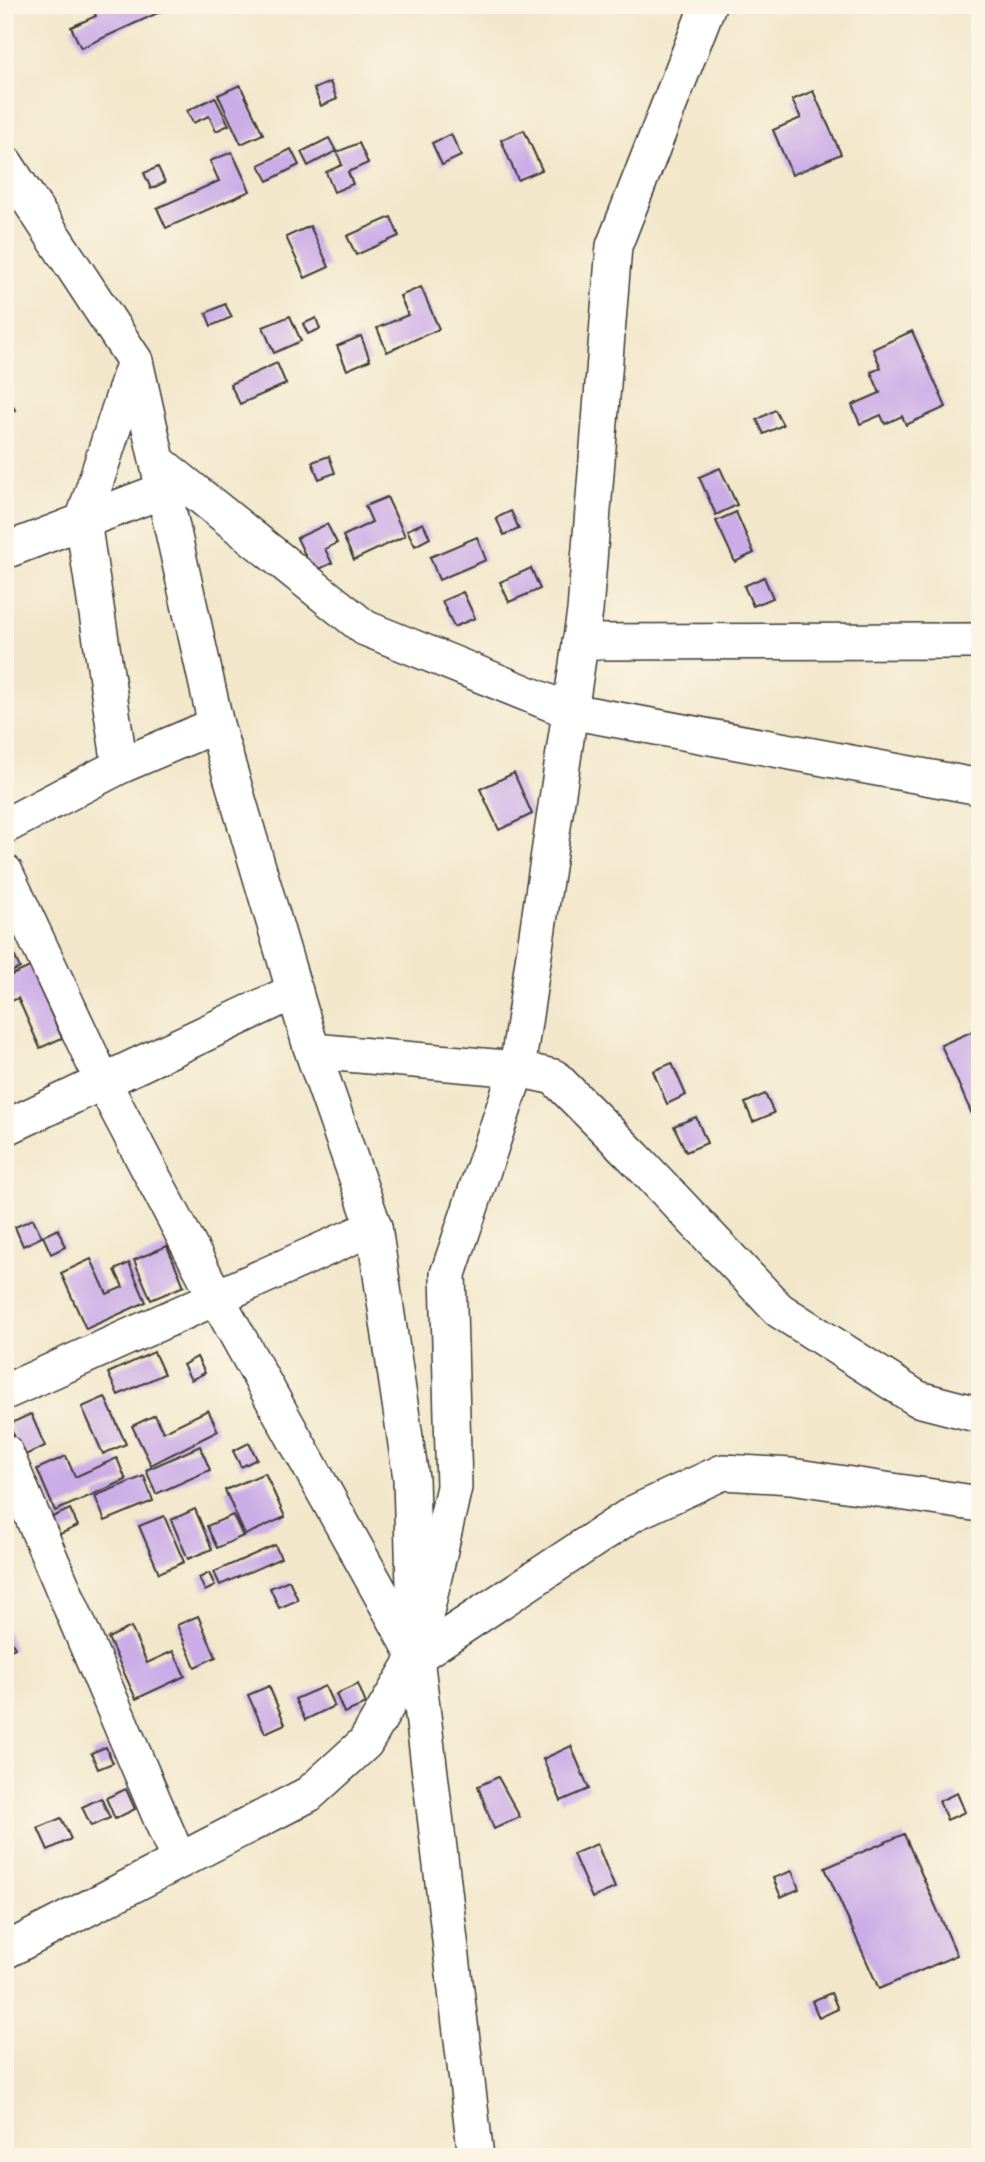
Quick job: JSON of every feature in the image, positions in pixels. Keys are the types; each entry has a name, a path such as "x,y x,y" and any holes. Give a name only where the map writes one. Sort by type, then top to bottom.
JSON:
{"street":[{"path":"5,1951 309,1794 365,1743 416,1657 454,1487 448,1274 517,1069 585,611 614,246 708,5"},
{"path":"5,163 135,361 216,725 313,1051 374,1227 411,1479 416,1657 476,2157"},
{"path":"120,766 83,520 135,361"},
{"path":"5,551 83,520 161,476"},
{"path":"161,476 365,628 570,711 980,787"},
{"path":"580,642 980,641"},
{"path":"5,826 120,766 216,725"},
{"path":"5,872 103,1082 216,1297 416,1657"},
{"path":"5,1128 295,991"},
{"path":"313,1051 517,1069 554,1077 779,1310 918,1399 980,1415"},
{"path":"5,1392 374,1227"},
{"path":"5,1452 179,1861"},
{"path":"416,1657 634,1513 723,1472 791,1476 980,1504"}],"building":[{"path":"92,7 171,7 81,48 71,27 96,16"},
{"path":"330,82 337,99 321,106 314,89"},
{"path":"240,85 263,134 241,144 218,95"},
{"path":"813,91 841,154 792,175 773,130 801,118 792,100"},
{"path":"215,97 229,125 216,131 209,116 193,123 187,111"},
{"path":"524,130 542,170 518,180 501,140"},
{"path":"451,134 461,156 442,165 432,143"},
{"path":"329,138 336,151 308,166 301,152"},
{"path":"359,143 368,163 348,172 353,184 334,192 326,172 342,165 337,152"},
{"path":"291,149 299,165 268,181 259,165"},
{"path":"232,152 250,191 166,228 157,208 219,181 210,161"},
{"path":"158,167 165,182 151,189 144,173"},
{"path":"391,217 399,236 356,255 347,236"},
{"path":"310,226 329,267 305,278 286,237"},
{"path":"421,287 439,329 387,352 377,328 408,315 400,296"},
{"path":"225,304 232,317 211,326 206,313"},
{"path":"290,316 301,341 274,353 263,327"},
{"path":"316,318 320,329 308,334 303,324"},
{"path":"912,331 946,407 906,425 902,416 885,424 881,415 860,424 852,405 880,393 871,372 881,368 873,349"},
{"path":"361,336 370,360 347,370 337,346"},
{"path":"277,363 286,384 240,404 230,384"},
{"path":"5,391 15,410 5,415"},
{"path":"775,410 783,425 764,434 757,420"},
{"path":"329,456 335,473 319,479 312,462"},
{"path":"720,468 737,505 716,515 699,477"},
{"path":"387,497 405,536 354,560 343,536 372,522 365,506"},
{"path":"511,511 519,529 504,535 496,518"},
{"path":"736,512 754,553 735,562 716,521"},
{"path":"423,523 430,538 415,546 407,530"},
{"path":"327,524 337,543 325,549 332,563 313,572 297,538"},
{"path":"477,537 486,560 439,580 430,557"},
{"path":"531,568 540,589 509,602 500,582"},
{"path":"764,577 773,598 753,606 744,586"},
{"path":"463,592 475,618 454,627 442,601"},
{"path":"514,773 532,814 499,830 480,789"},
{"path":"7,940 20,968 5,975 5,941"},
{"path":"30,967 62,1038 40,1048 18,998 5,1004 5,978"},
{"path":"980,1028 980,1132 941,1045"},
{"path":"672,1063 686,1095 667,1104 653,1071"},
{"path":"765,1094 774,1113 753,1122 745,1103"},
{"path":"696,1117 707,1143 686,1152 674,1126"},
{"path":"33,1219 42,1237 23,1246 15,1227"},
{"path":"58,1229 65,1247 51,1254 43,1236"},
{"path":"167,1246 184,1286 151,1300 134,1260"},
{"path":"91,1259 107,1294 123,1287 115,1270 129,1263 146,1302 86,1329 61,1273"},
{"path":"154,1352 164,1374 118,1395 108,1373"},
{"path":"197,1357 205,1373 191,1380 183,1365"},
{"path":"105,1397 126,1444 103,1454 82,1407"},
{"path":"208,1410 218,1431 151,1465 132,1426 155,1415 163,1432"},
{"path":"31,1414 45,1446 23,1456 9,1424"},
{"path":"249,1443 257,1459 241,1467 233,1451"},
{"path":"200,1446 210,1470 156,1494 146,1470"},
{"path":"66,1456 75,1477 117,1458 126,1480 55,1511 37,1469"},
{"path":"265,1473 285,1517 245,1535 225,1490"},
{"path":"144,1476 153,1501 105,1521 95,1496"},
{"path":"70,1509 78,1526 58,1535 50,1518"},
{"path":"195,1509 212,1549 188,1559 171,1520"},
{"path":"233,1515 243,1536 217,1548 207,1526"},
{"path":"164,1516 184,1562 159,1573 139,1526"},
{"path":"275,1545 281,1558 220,1585 214,1572"},
{"path":"209,1573 215,1586 205,1591 199,1578"},
{"path":"289,1580 298,1600 279,1608 270,1588"},
{"path":"198,1616 216,1657 195,1667 177,1625"},
{"path":"131,1627 147,1663 173,1651 185,1676 136,1699 108,1638"},
{"path":"5,1628 15,1648 5,1653"},
{"path":"358,1684 366,1704 344,1713 336,1694"},
{"path":"269,1686 285,1724 265,1733 248,1695"},
{"path":"325,1686 334,1706 305,1720 295,1699"},
{"path":"571,1746 589,1789 561,1801 543,1759"},
{"path":"106,1747 113,1763 98,1769 91,1753"},
{"path":"498,1777 520,1817 494,1829 478,1786"},
{"path":"126,1789 135,1809 115,1819 106,1798"},
{"path":"957,1793 965,1812 947,1820 939,1801"},
{"path":"101,1798 110,1818 91,1826 82,1807"},
{"path":"61,1818 71,1839 48,1850 38,1828"},
{"path":"904,1834 957,1955 879,1989 825,1868"},
{"path":"597,1844 615,1888 592,1898 573,1854"},
{"path":"792,1871 799,1889 781,1897 773,1878"},
{"path":"831,1993 838,2009 819,2018 812,2001"}]}
